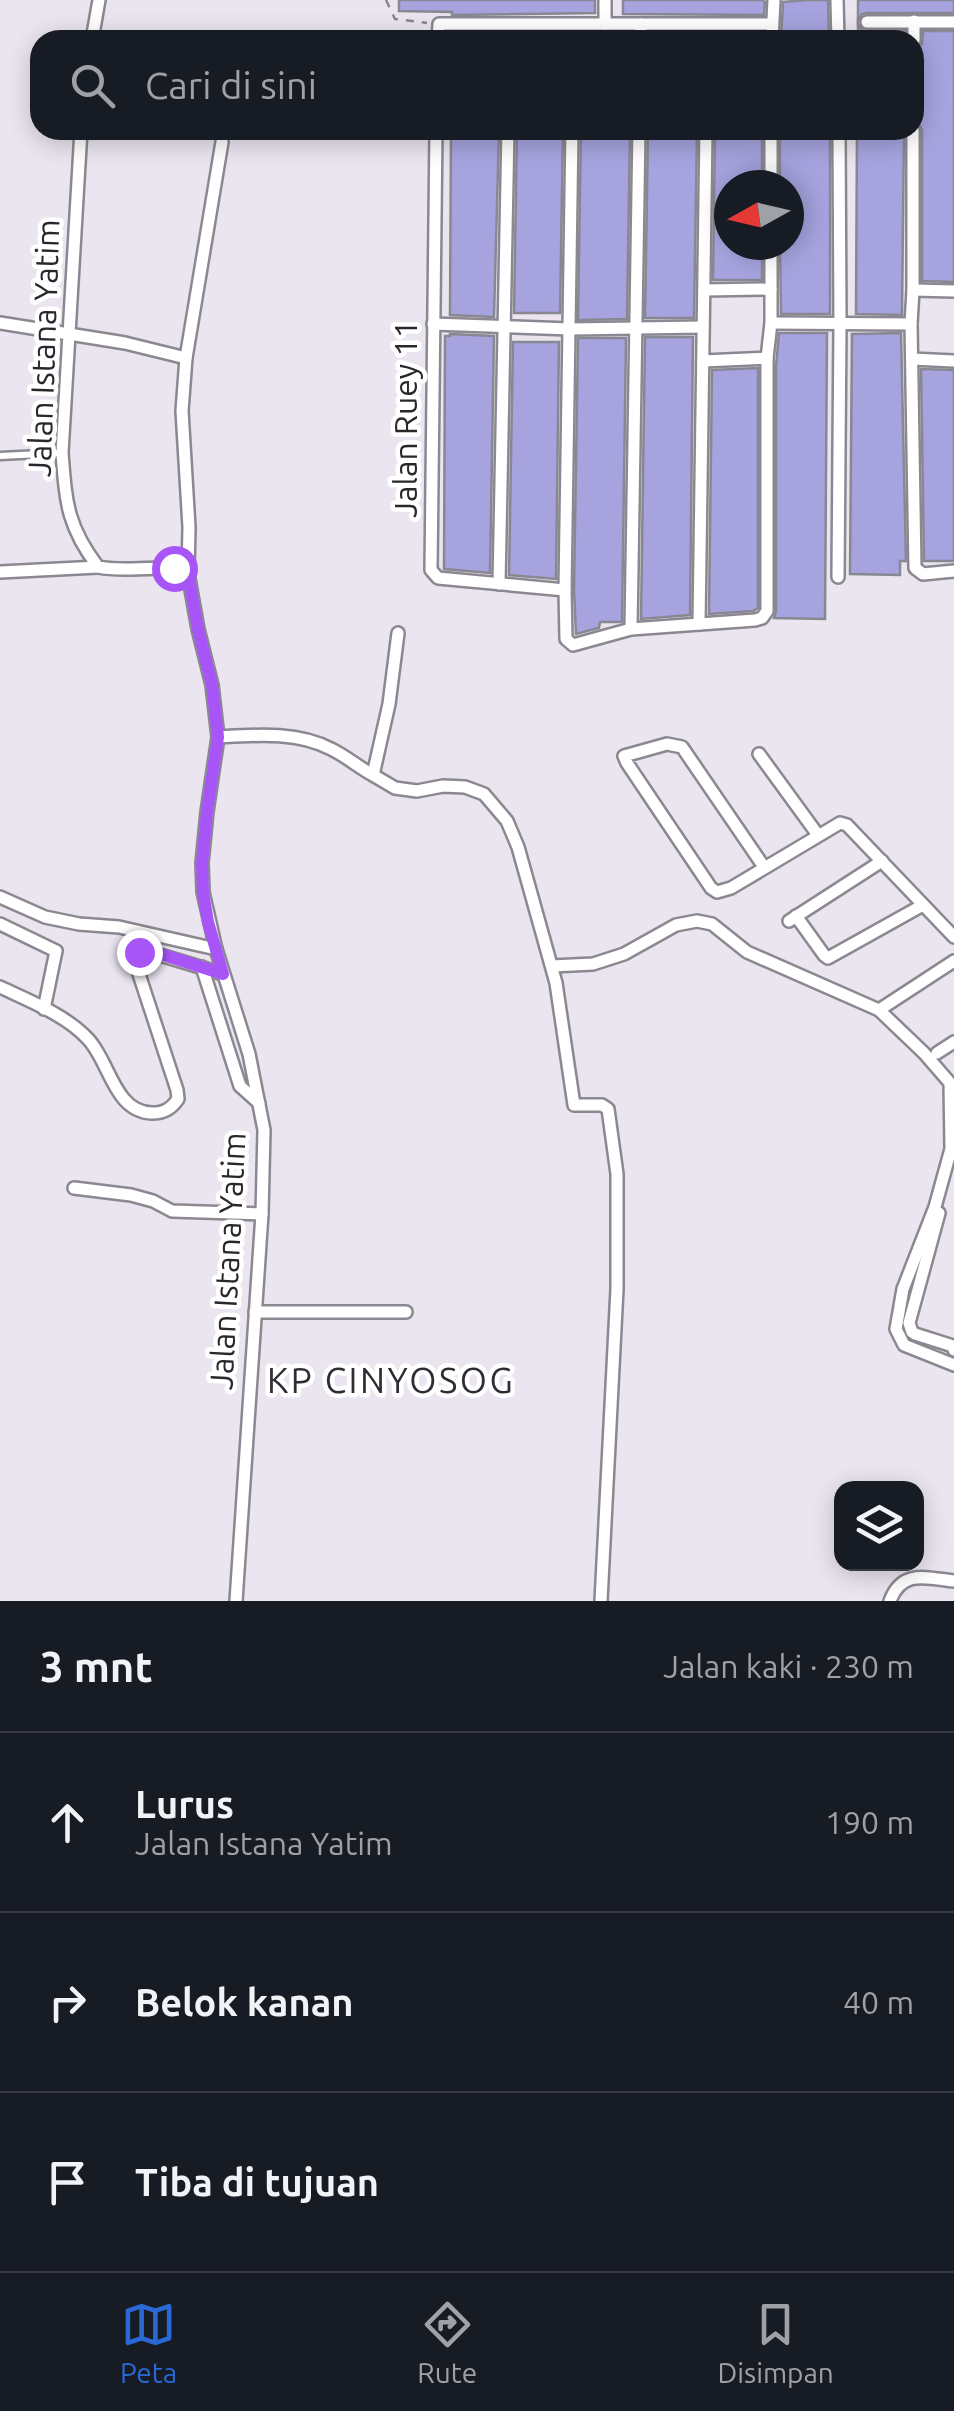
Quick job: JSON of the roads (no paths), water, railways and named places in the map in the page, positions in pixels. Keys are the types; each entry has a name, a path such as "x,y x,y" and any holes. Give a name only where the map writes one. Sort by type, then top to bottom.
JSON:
{"street":[{"path":"94,30 99,0"},
{"path":"605,0 605,24"},
{"path":"772,30 774,0"},
{"path":"837,0 838,30"},
{"path":"914,21 914,30"},
{"path":"867,22 954,22"},
{"path":"439,30 439,24 772,24"},
{"path":"510,24 510,30"},
{"path":"641,24 641,30"},
{"path":"706,24 706,30"},
{"path":"574,25 574,30"},
{"name":"Jalan Istana Yatim","path":"80,140 62,453 69,516 83,548 98,567"},
{"name":"Jalan Ruey 11","path":"436,140 431,570 438,578 565,590"},
{"path":"498,584 508,140"},
{"path":"572,140 565,590 566,638 573,646 631,628 755,620 768,611 767,358 771,260"},
{"path":"631,628 639,140"},
{"path":"699,624 706,140"},
{"path":"771,140 771,170"},
{"path":"838,140 838,577"},
{"path":"913,140 915,568 922,574 954,571"},
{"name":"Jalan Istana Yatim","path":"222,142 186,358 182,411 188,573 212,685 218,737 207,812 203,892 223,974 249,1054 264,1130 236,1601"},
{"path":"704,290 771,290"},
{"path":"913,290 954,291"},
{"path":"0,323 126,343 186,358"},
{"path":"433,324 570,329 702,327"},
{"path":"771,324 911,324"},
{"path":"703,361 767,358"},
{"path":"912,359 954,361"},
{"path":"0,572 98,567 118,571 174,568 188,573"},
{"path":"372,775 389,704 398,634"},
{"path":"218,737 262,735 319,743 395,788 417,791 465,787 484,794 507,821 552,966 574,1106 607,1107 617,1174 617,1289 601,1601"},
{"path":"764,867 682,747 667,744 624,756 717,892 724,891 840,823 847,825 954,937"},
{"path":"759,754 818,835"},
{"path":"882,861 792,918 828,958 923,905"},
{"path":"0,897 45,917 119,926 216,949"},
{"path":"552,966 594,964 624,954 676,926 697,921 712,924 747,952 882,1008 950,1083 950,1149 936,1206 903,1289 896,1329 904,1345 954,1365"},
{"path":"0,924 56,950 44,1010"},
{"path":"0,988 67,1021 90,1040 124,1100 138,1112 158,1113 172,1108 178,1099 177,1090 136,957 148,950 223,974"},
{"path":"882,1008 954,960"},
{"path":"202,967 240,1086 258,1102"},
{"path":"937,1053 954,1042"},
{"path":"954,1161 910,1323 915,1334 954,1346"},
{"path":"74,1188 131,1194 172,1211 262,1214"},
{"path":"255,1312 406,1312"},
{"path":"890,1601 902,1581 954,1581"}],"lane":[{"path":"0,456 62,453"}],"district":[{"name":"KP CINYOSOG","path":"391,1380"}]}
